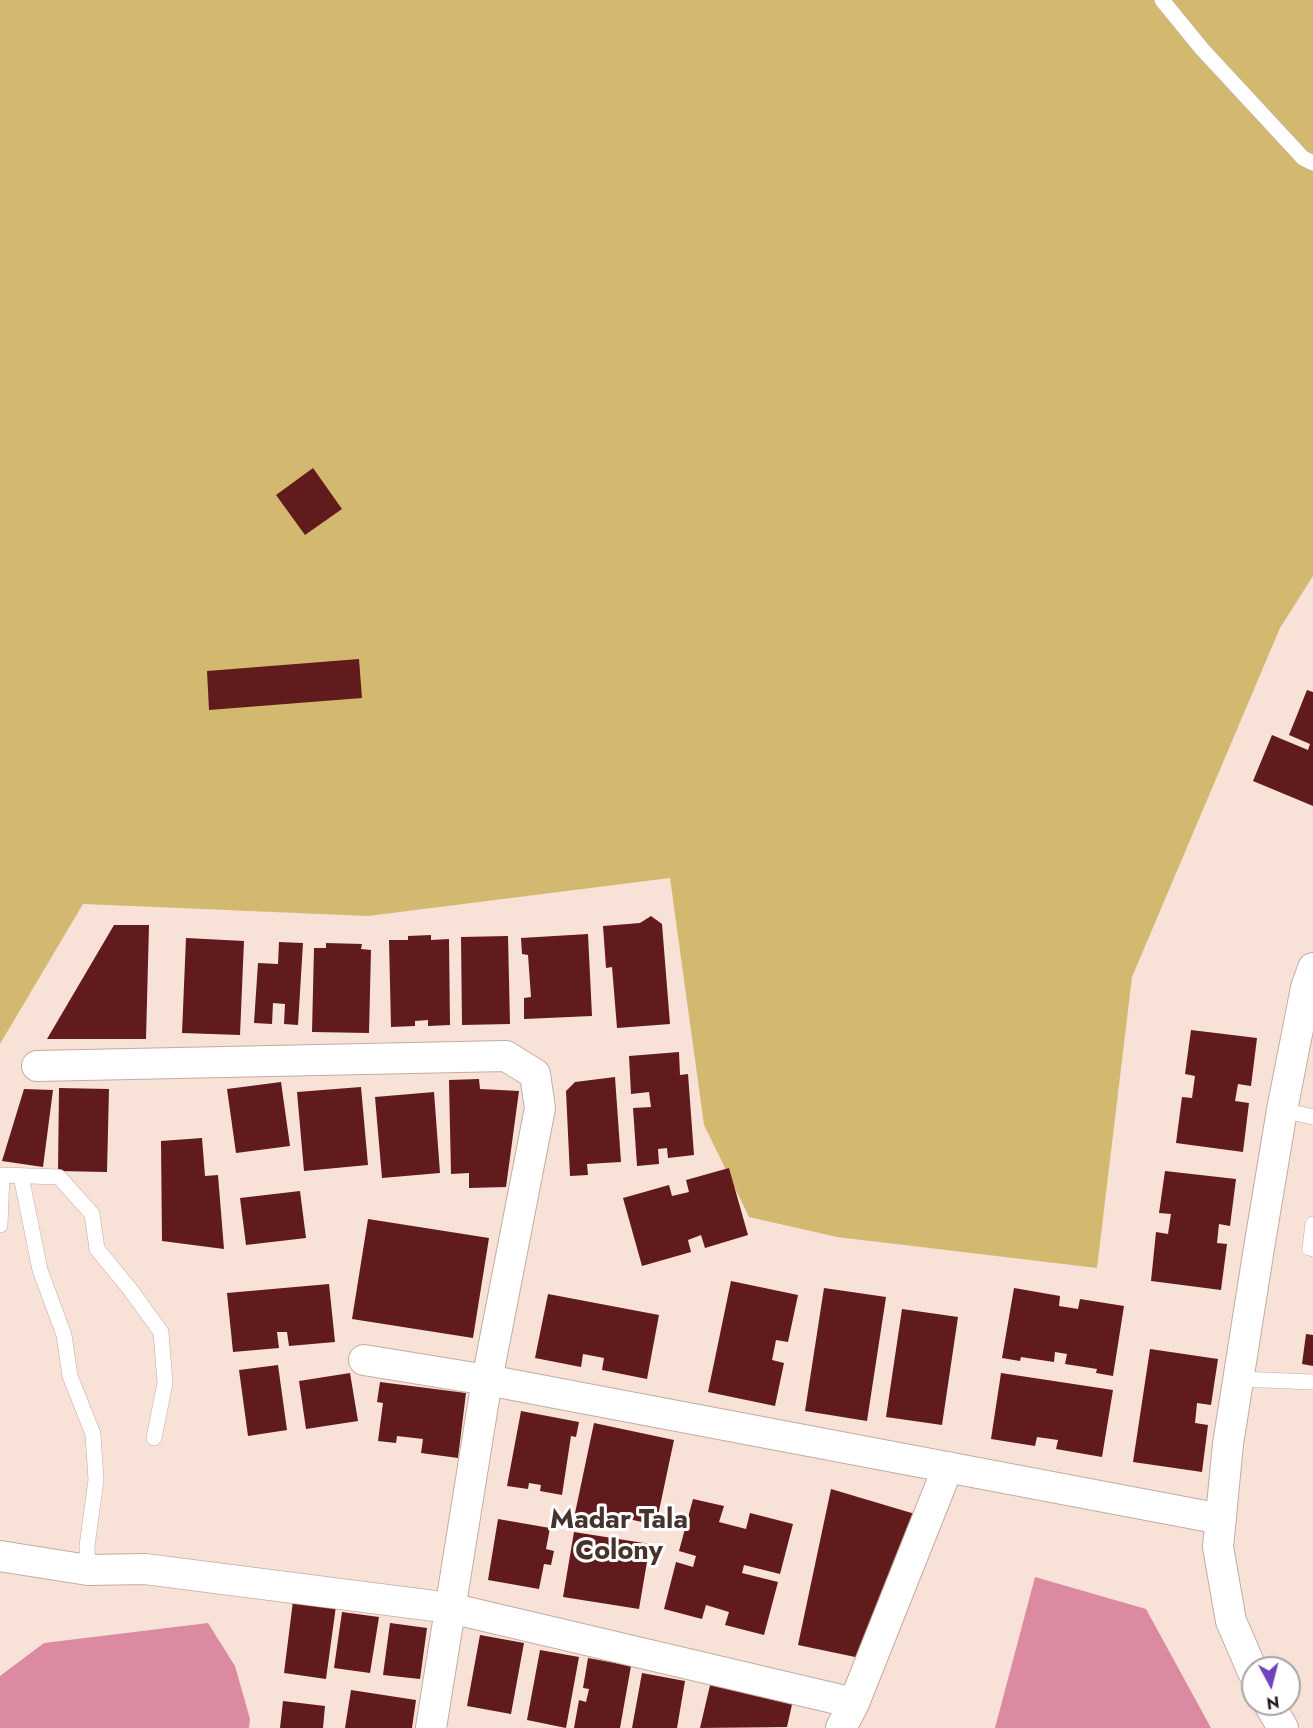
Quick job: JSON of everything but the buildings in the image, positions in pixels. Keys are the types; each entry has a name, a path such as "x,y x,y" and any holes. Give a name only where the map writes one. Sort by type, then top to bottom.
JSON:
{"street":[{"path":"1246,1656 1231,1621 1218,1546 1228,1444 1282,1110 1306,988 1313,968"},
{"path":"37,1066 506,1056 535,1074 540,1108 487,1380 430,1728"},
{"path":"364,1360 487,1380 1221,1519"},
{"path":"0,1556 87,1570 145,1569 450,1608 848,1715 948,1467"}],"lane":[{"path":"1162,0 1202,49 1303,158 1313,163"},
{"path":"1282,1110 1313,1117"},
{"path":"0,1225 2,1175 59,1177 92,1214 97,1249 161,1332 165,1383 154,1438"},
{"path":"21,1176 40,1270 64,1335 70,1376 93,1434 96,1480 87,1546 87,1570"},
{"path":"1313,1224 1310,1248 1313,1249"},
{"path":"1238,1380 1313,1382"}],"shaded area":[{"path":"0,0 1313,0 1313,576 1280,628 1132,977 1097,1268 837,1237 749,1217 704,1125 670,878 368,916 83,904 0,1044"},
{"path":"1035,1577 1146,1609 1211,1728 995,1728"},
{"path":"208,1623 235,1666 250,1719 249,1728 0,1728 0,1676 44,1643"}],"district":[{"name":"Madar Tala Colony","path":"619,1536"}]}
